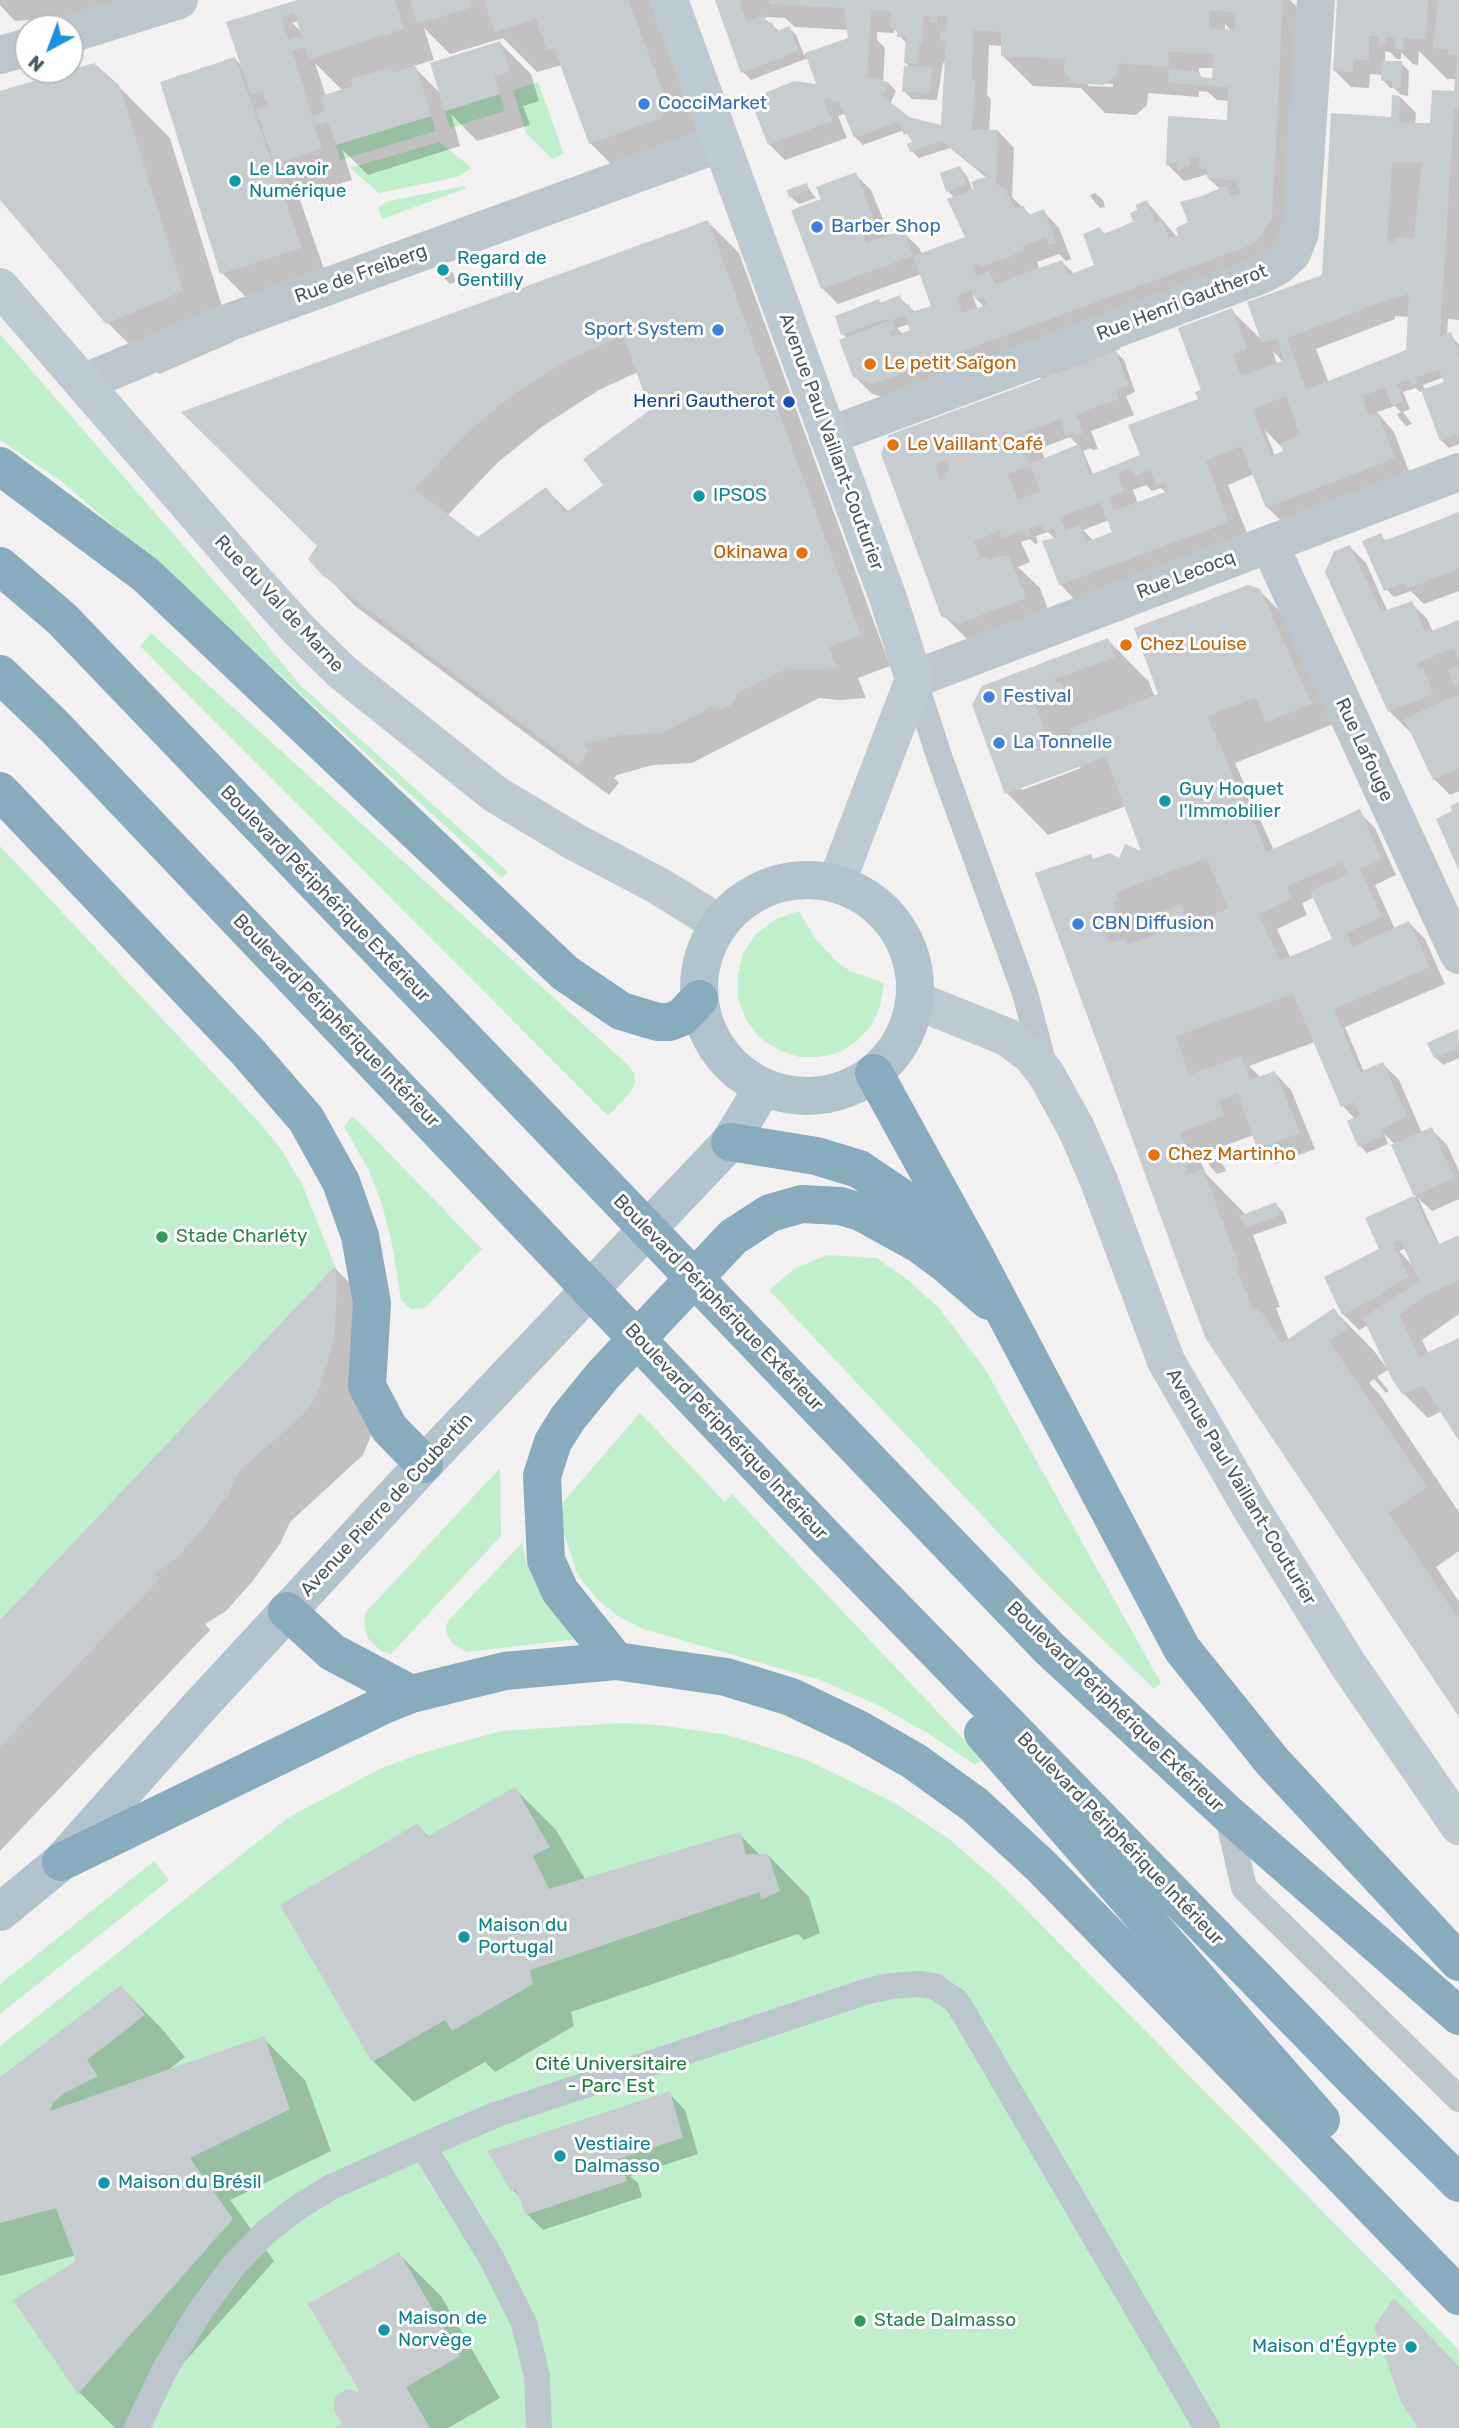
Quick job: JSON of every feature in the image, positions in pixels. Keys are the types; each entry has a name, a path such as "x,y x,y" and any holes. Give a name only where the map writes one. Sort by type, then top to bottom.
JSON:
{"highway":[{"path":"0,466 146,575 565,973 621,1011 658,1022 670,1022 682,1017 699,999"},
{"name":"Boulevard Périphérique Extérieur","path":"0,566 62,619 1049,1648 1227,1813 1459,2016"},
{"name":"Boulevard Périphérique Intérieur","path":"0,674 54,726 481,1172 828,1540 1335,2060 1459,2183"},
{"path":"0,791 247,1051 306,1119 341,1182 360,1236 372,1303 367,1385 389,1428 424,1464"},
{"path":"874,1073 976,1258 1182,1648 1272,1761 1459,1962"},
{"path":"730,1142 816,1156 859,1169 899,1196 976,1258"},
{"path":"616,1661 560,1591 546,1560 542,1476 553,1442 568,1418 604,1374 733,1237 770,1213 802,1204 840,1206 881,1222 919,1244 1004,1314"},
{"path":"828,1540 971,1719 1459,2278"},
{"path":"287,1611 332,1652 411,1694"},
{"path":"61,1862 411,1694 505,1671 616,1661 726,1677 791,1697 858,1729 914,1761 975,1805 1041,1867 1459,2296"}],"main road":[{"name":"Avenue Paul Vaillant-Couturier","path":"669,0 890,601 914,678"},
{"name":"Rue du Val de Marne","path":"0,287 252,578 342,672 495,794 720,924"},
{"path":"836,884 914,678"},
{"path":"804,880 836,884 863,896 887,915 904,940 914,969 915,1000 909,1026 897,1049 874,1073 860,1083 837,1093 812,1097 787,1095 763,1088 727,1062 714,1044 705,1024 699,999 700,972 707,946 720,924 743,901 772,885 804,880"},
{"name":"Avenue Paul Vaillant-Couturier","path":"915,1000 1007,1037 1031,1055 1046,1074 1076,1128 1099,1181 1166,1362 1251,1508 1340,1652 1459,1826"},
{"name":"Avenue Pierre de Coubertin","path":"0,1912 61,1862 287,1611 730,1142 763,1088"}],"street":[{"path":"84,30 179,0"},
{"name":"Rue Henri Gautherot","path":"828,436 1261,275 1278,266 1292,253 1300,233 1316,0"},
{"name":"Rue de Freiberg","path":"83,383 216,327 721,143"},
{"name":"Rue Lecocq","path":"914,678 1459,472"},
{"name":"Rue Lafouge","path":"1269,544 1459,955"}],"lane":[{"path":"914,678 1024,993 1046,1074"},
{"path":"1227,1813 1244,1888 1459,2099"},
{"path":"137,2428 165,2369 200,2311 234,2265 266,2232 331,2187 495,2115 868,1991 919,1984 934,1986 956,2001 962,2010 1207,2428"},
{"path":"422,2146 492,2259 524,2323 537,2376 539,2428"}],"green space":[{"path":"538,82 564,154 552,159 526,133 513,90"},
{"path":"500,94 505,111 450,128 445,111"},
{"path":"431,116 436,131 340,160 336,145"},
{"path":"439,142 472,168 457,177 379,193 350,168"},
{"path":"464,186 467,188 382,219 378,207 389,201"},
{"path":"0,334 234,604 300,685 508,872 502,878 184,587 61,481 0,440"},
{"path":"151,633 627,1064 634,1073 635,1082 631,1092 608,1116 140,646"},
{"name":"Stade Charléty","path":"0,846 258,1121 280,1148 302,1184 335,1266 0,1620"},
{"path":"799,911 815,938 837,962 850,971 884,983 880,1007 871,1026 857,1041 840,1052 819,1057 799,1057 779,1050 761,1039 747,1021 738,999 738,976 743,953 756,934 776,919"},
{"path":"353,1116 482,1249 425,1308 411,1309 401,1300 382,1204 369,1171 344,1126"},
{"path":"827,1255 877,1258 908,1280 939,1308 985,1369 1161,1683 1154,1689 1059,1597 769,1290 794,1269"},
{"path":"640,1413 725,1502 732,1494 983,1760 975,1765 929,1734 878,1705 820,1680 643,1629 619,1617 597,1599 577,1573 562,1528 563,1502"},
{"path":"500,1468 501,1536 391,1654 381,1651 367,1637 365,1613"},
{"path":"522,1543 527,1565 548,1601 578,1639 467,1652 453,1644 446,1633 448,1621"},
{"name":"Cité Universitaire - Parc Est","path":"619,1723 658,1725 728,1735 807,1760 895,1803 949,1839 999,1882 1459,2350 1459,2428 0,2428 0,2046 289,1817 380,1769 419,1754 501,1731"},
{"path":"154,1861 169,1880 0,2014 0,1984"}],"building":[{"path":"297,0 395,0 404,29 309,59 305,47 292,51 312,116 325,111 321,96 353,86 351,79 391,67 393,73 416,66 431,116 336,145 328,121 314,126 322,149 275,165 256,110 268,106 263,91 251,95 226,22","holes":["294,13 302,36 288,40 281,17"]},
{"path":"410,0 470,0 473,7 417,24"},
{"path":"484,0 628,0 668,105 661,118 589,144 554,48 547,50 536,19 494,32"},
{"path":"715,0 741,0 740,6 747,22 764,15 766,24 772,22 776,32 789,26 799,51 741,73"},
{"path":"769,0 1283,0 1272,219 1256,243 873,384 853,377 839,340 888,321 886,319 841,335 835,316 879,299 880,303 900,295 904,306 909,304 912,312 931,306 913,256 965,237 947,199 974,189 971,182 988,176 941,141 910,152 907,144 912,142 908,133 904,135 898,122 854,138 839,101 832,103 830,98 824,100 832,121 768,145 750,99 794,81 816,84 805,53 848,38 844,8 769,4","holes":["871,10 891,11 890,28 897,29 897,37 906,37 904,63 917,64 919,43 922,43 923,16 929,16 929,22 937,23 937,16 948,16 946,31 941,31 940,40 946,41 941,125 909,117 883,96 889,82 867,77","1209,10 1235,13 1235,30 1210,28","973,30 1001,32 1001,56 1065,59 1064,71 1073,83 1104,85 1117,74 1118,63 1168,67 1169,52 1214,54 1212,78 1200,77 1200,72 1169,69 1168,83 1228,87 1227,120 1168,116 1166,166 1176,162 1178,170 1191,165 1189,158 1199,157 1198,167 1207,168 1207,178 1236,180 1240,193 1231,196 1227,185 1180,202 1188,222 1176,228 1178,235 1169,238 1162,219 1155,222 1147,200 1136,205 1137,210 1130,213 1133,222 1103,234 1100,227 1083,234 1094,265 1068,275 1062,260 995,284 989,271 976,276 972,265 978,263 981,267 1024,251 1022,246 1046,237 1049,245 1056,243 1044,209 1028,215 1024,206 1015,208 1009,195 1003,198 1008,192 996,183 998,130 972,130 975,81 972,80","971,290 975,299 984,296 987,305 962,313 956,297","905,315 910,330 892,337 889,331 895,329 892,320"]},
{"path":"1337,0 1428,0 1426,39 1403,38 1403,49 1395,49 1395,37 1386,37 1386,43 1379,44 1379,36 1369,36 1369,60 1354,59 1353,72 1333,71"},
{"path":"1438,0 1459,0 1459,109 1454,108 1440,337 1451,332 1459,355 1459,434 1440,441 1421,390 1444,382 1439,369 1416,378 1418,383 1410,385 1409,380 1397,384 1403,401 1392,406 1385,388 1362,396 1369,416 1378,413 1395,458 1266,508 1241,446 1206,461 1229,522 1059,585 1042,541 1057,537 1054,528 1045,531 1042,524 1029,528 1031,535 1026,537 1023,531 1002,538 1000,531 974,541 980,558 989,560 1009,555 1026,598 958,624 941,616 881,454 889,435 1116,351 1128,385 1115,390 1119,399 1076,414 1083,433 1066,435 1060,419 1026,432 1032,450 1025,453 1030,466 1008,474 1018,500 1040,492 1030,464 1079,444 1090,475 1140,455 1128,425 1198,399 1195,392 1201,390 1178,328 1232,308 1247,349 1233,354 1241,376 1284,360 1277,338 1262,343 1247,302 1322,275 1331,113 1391,117 1392,95 1400,96 1399,123 1430,123 1432,90 1454,91 1457,55 1448,55 1448,49 1433,48","holes":["1392,162 1422,163 1414,238 1395,237 1395,243 1387,243","1409,294 1406,350 1306,390 1287,338 1379,303","1286,396 1300,435 1281,444 1283,451 1271,456 1253,409","946,461 950,471 944,473 946,479 941,481 935,465","1131,468 1135,476 1151,470 1156,486 1165,483 1168,491 1113,511 1109,498 1124,492 1118,473","1100,502 1112,532 1086,542 1080,525 1065,531 1060,517"]},
{"path":"500,41 510,71 494,76 500,94 445,111 430,63"},
{"name":"Le Lavoir Numérique","path":"235,57 302,248 220,274 160,82"},
{"path":"1382,61 1402,61 1401,89 1392,88 1392,81 1381,81"},
{"path":"94,63 119,85 183,291 106,324 0,200 0,91 24,84 84,84 84,66"},
{"path":"904,66 932,67 930,93 902,92"},
{"path":"960,166 967,185 946,192 940,173"},
{"path":"856,172 876,225 862,230 866,243 904,230 913,256 821,289 791,210 821,199 816,187"},
{"path":"807,183 809,190 789,198 787,190"},
{"name":"IPSOS","path":"708,220 861,635 829,647 837,668 788,668 738,693 731,705 719,709 712,707 661,733 621,735 586,744 584,746 589,751 578,766 322,575 308,559 317,546 181,412","holes":["623,335 650,410 583,459 603,485 565,513 546,487 478,537 414,489 467,433 512,395 568,360"]},
{"path":"1459,512 1459,569 1406,589 1404,583 1384,591 1362,541 1381,533 1384,541"},
{"path":"1350,545 1381,612 1412,601 1426,633 1459,620 1459,660 1454,648 1417,663 1420,669 1423,668 1433,694 1388,712 1325,572 1334,551"},
{"path":"1248,585 1260,589 1312,704 1266,722 1256,697 1207,716 1267,852 1360,809 1381,859 1360,869 1382,917 1346,933 1352,947 1409,921 1430,967 1334,1009 1360,1072 1383,1062 1407,1116 1380,1130 1382,1136 1358,1147 1347,1121 1360,1115 1354,1102 1341,1107 1293,994 1176,1036 1189,1075 1242,1056 1250,1080 1275,1071 1300,1133 1257,1149 1238,1093 1219,1101 1224,1116 1180,1132 1193,1163 1185,1166 1187,1175 1203,1169 1254,1311 1259,1308 1282,1343 1334,1308 1348,1328 1329,1341 1427,1487 1388,1513 1457,1617 1459,1615 1459,1717 1206,1339 1186,1286 1035,873 1091,854 1093,859 1110,853 1119,858 1125,844 1141,851 1106,757 1005,794 972,705 982,686 1108,638 1115,658 1054,679 1056,683 1061,681 1064,688 1033,699 1047,736 1055,744 1072,738 1069,729 1158,694 1134,628","holes":["1207,858 1228,909 1188,923 1181,904 1150,916 1156,935 1126,945 1124,939 1110,943 1104,930 1120,924 1113,902 1118,901 1116,892","1343,862 1348,874 1310,891 1332,939 1280,961 1259,914 1292,899 1287,886"]},
{"path":"1459,666 1459,684 1454,686 1448,670"},
{"path":"1459,694 1459,768 1433,780 1404,719"},
{"path":"1459,802 1459,871 1436,819 1452,811 1450,806"},
{"path":"1458,1029 1459,1048 1434,1058 1427,1043"},
{"path":"1432,1127 1454,1178 1414,1196 1391,1145"},
{"path":"1414,1196 1437,1245 1459,1235 1459,1280 1427,1295 1399,1315 1420,1358 1459,1338 1459,1441 1423,1385 1403,1395 1392,1379 1363,1318 1419,1281 1400,1239 1393,1243 1409,1277 1342,1315 1324,1277 1379,1249 1365,1218"},
{"path":"1276,1202 1280,1215 1245,1228 1240,1216"},
{"path":"335,1266 337,1288 334,1338 320,1387 309,1409 239,1471 229,1493 200,1532 175,1560 155,1573 160,1578 0,1747 0,1620"},
{"name":"Maison du Portugal","path":"515,1787 550,1847 533,1856 549,1889 740,1832 746,1854 768,1854 780,1891 761,1900 760,1892 530,1970 533,1984 452,2031 445,2020 372,2062 280,1905 418,1823 427,1837"},
{"name":"Maison du Brésil","path":"121,1985 145,2015 87,2060 98,2076 63,2094 53,2103 50,2111 264,2036 290,2109 190,2158 233,2219 78,2394 13,2300 76,2261 56,2208 0,2223 0,2077"},
{"name":"Vestiaire Dalmasso","path":"670,2091 683,2138 615,2160 617,2167 622,2165 627,2181 526,2215 516,2190 511,2191 487,2151"},
{"name":"Maison de Norvège","path":"399,2252 460,2356 406,2387 430,2428 334,2428 342,2424 334,2410 335,2397 346,2389 359,2390 308,2304"},
{"name":"Maison d'Égypte","path":"1394,2298 1459,2367 1459,2428 1418,2428 1401,2402 1374,2327"}],"place":[{"name":"CocciMarket","path":"644,104"},
{"name":"Le Lavoir Numérique","path":"235,181"},
{"name":"Barber Shop","path":"817,227"},
{"name":"Regard de Gentilly","path":"443,270"},
{"name":"Sport System","path":"718,330"},
{"name":"Le petit Saïgon","path":"870,364"},
{"name":"Henri Gautherot","path":"789,402"},
{"name":"Le Vaillant Café","path":"893,445"},
{"name":"IPSOS","path":"699,496"},
{"name":"Okinawa","path":"802,553"},
{"name":"Chez Louise","path":"1126,645"},
{"name":"Festival","path":"989,697"},
{"name":"La Tonnelle","path":"999,743"},
{"name":"Guy Hoquet l'Immobilier","path":"1165,801"},
{"name":"CBN Diffusion","path":"1078,924"},
{"name":"Chez Martinho","path":"1154,1155"},
{"name":"Stade Charléty","path":"162,1237"},
{"name":"Maison du Portugal","path":"464,1937"},
{"name":"Vestiaire Dalmasso","path":"560,2156"},
{"name":"Maison du Brésil","path":"104,2183"},
{"name":"Stade Dalmasso","path":"860,2321"},
{"name":"Maison de Norvège","path":"384,2330"},
{"name":"Maison d'Égypte","path":"1411,2347"}]}
